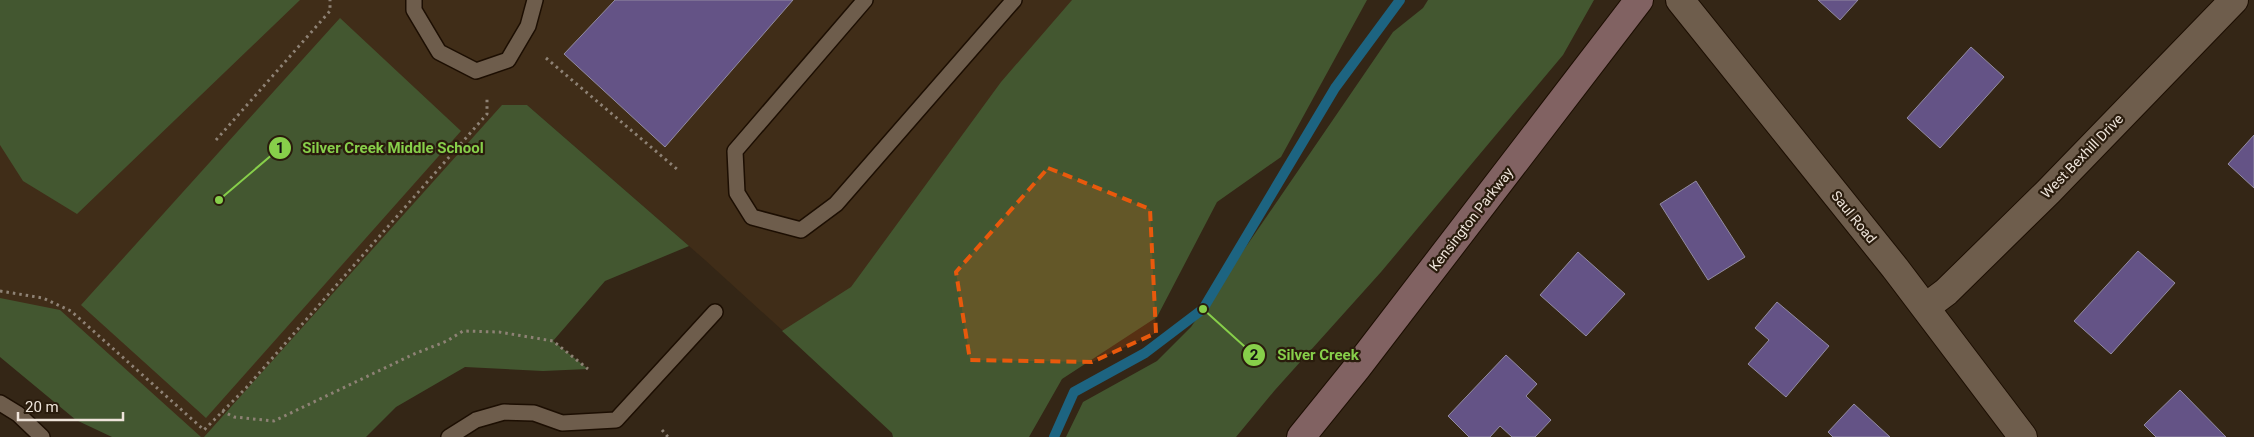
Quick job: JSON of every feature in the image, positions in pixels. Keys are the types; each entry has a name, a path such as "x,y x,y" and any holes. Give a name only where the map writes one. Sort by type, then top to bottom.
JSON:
{"street":[{"name":"Kensington Parkway","path":"1300,437 1356,369 1639,0"},
{"name":"Saul Road","path":"1680,0 1926,307 2023,437"},
{"name":"West Bexhill Drive","path":"1926,307 1946,292 2048,192 2234,0"}],"lane":[{"path":"414,0 414,10 439,52 476,71 508,60 528,26 534,0"},
{"path":"865,0 735,151 737,193 752,217 801,230 836,204 1014,0"},
{"path":"449,437 476,420 504,412 534,413 562,423 616,420 715,312"},
{"path":"0,403 18,414 42,437"}],"path":[{"path":"216,140 330,11 330,0"},
{"path":"546,58 678,170"},
{"path":"0,291 43,298 71,311 204,430 246,388 487,114 487,96"},
{"path":"222,411 234,417 274,421 414,354 447,341 463,331 498,332 553,341 588,369"},
{"path":"662,430 668,437"}],"highlighted area":[{"path":"1048,168 1150,209 1156,333 1092,362 970,360 956,272"}],"shaded area":[{"path":"0,0 1234,0 848,390 705,260 527,105 216,437 187,437 0,328"}],"green space":[{"path":"0,0 300,0 77,214 23,181 0,145"},
{"path":"1072,0 1367,0 1281,157 1217,202 1157,317 1062,379 1029,437 893,437 892,433 782,331 851,287 1001,82"},
{"path":"1428,0 1594,0 1563,55 1381,272 1275,390 1236,437 1066,437 1083,402 1157,361 1191,327 1393,32 1423,8"},
{"path":"340,18 461,131 206,418 81,305"},
{"path":"502,105 527,105 689,246 605,281 553,341 588,369 543,371 465,367 396,407 366,437 204,437"},
{"path":"0,298 60,310 201,437 112,437 76,420 0,357"}],"building":[{"path":"615,0 793,0 665,147 564,54"},
{"path":"1818,0 1858,0 1840,20"},
{"path":"1971,47 2004,77 1940,148 1907,118"},
{"path":"2254,135 2254,188 2228,164"},
{"path":"1696,181 1745,257 1708,280 1660,204"},
{"path":"2138,251 2175,283 2111,354 2074,321"},
{"path":"1578,252 1625,294 1586,336 1540,295"},
{"path":"1777,302 1829,346 1786,397 1748,364 1769,340 1755,328"},
{"path":"1506,355 1537,384 1526,396 1551,420 1535,437 1512,437 1500,426 1490,437 1469,437 1448,416"},
{"path":"2180,390 2226,437 2156,437 2144,425"},
{"path":"1854,404 1890,437 1833,437 1828,432"}],"waterway":[{"path":"1054,437 1074,392 1145,353 1203,309 1335,88 1400,0"}],"place":[{"name":"Silver Creek Middle School","path":"219,200"},
{"name":"Silver Creek","path":"1203,309"}]}
